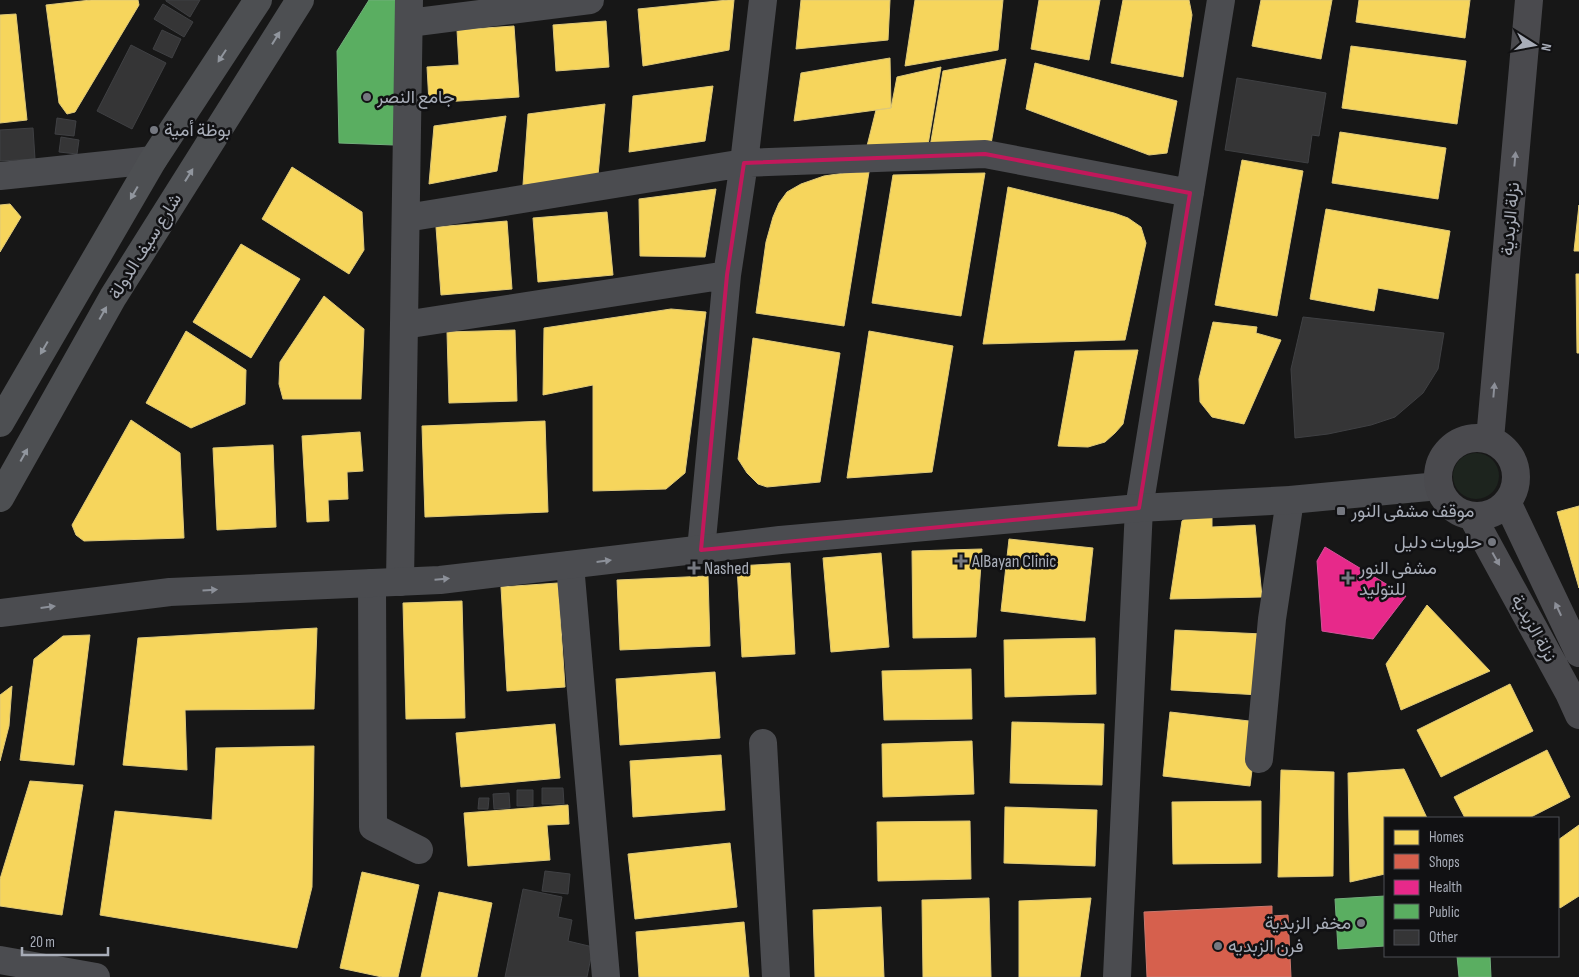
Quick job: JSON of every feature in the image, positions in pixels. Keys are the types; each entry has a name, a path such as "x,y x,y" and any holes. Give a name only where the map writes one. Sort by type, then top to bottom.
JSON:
{"main road":[{"name":"شارع سيف الدولة","path":"0,423 153,160 258,0"},
{"path":"271,0 278,10 300,0"},
{"name":"شارع سيف الدولة","path":"0,498 113,297 300,0"},
{"name":"نزلة الزبدية","path":"1490,439 1529,0"},
{"path":"1477,437 1490,439 1501,445 1510,454 1515,466 1517,479 1514,491 1507,502 1498,510 1486,516 1472,516 1459,512 1448,505 1439,486 1439,467 1444,455 1453,445 1465,439 1477,437"},
{"name":"نزلة الزبدية","path":"1507,502 1579,653"},
{"name":"نزلة الزبدية","path":"1472,516 1579,715"}],"street":[{"path":"400,582 409,11 590,0"},
{"path":"701,550 727,275 744,163 763,0"},
{"path":"1117,977 1139,508 1221,0"},
{"path":"406,218 744,163 985,154 1190,193"},
{"path":"0,176 153,160"},
{"path":"404,325 727,275"},
{"path":"0,613 170,592 440,580 780,540 1139,508 1290,500 1439,486"},
{"path":"1259,759 1272,619 1290,500"},
{"path":"570,565 606,977"},
{"path":"372,583 372,827 419,850"},
{"path":"763,743 776,977"},
{"path":"0,960 96,977"}],"highlighted area":[{"path":"985,154 1190,193 1139,508 701,550 727,275 744,163"}],"shaded area":[{"path":"1471,453 1481,453 1495,463 1499,476 1495,489 1489,495 1481,499 1471,499 1457,489 1453,481 1453,471 1463,457"}],"building: Homes":[{"path":"91,0 138,0 139,5 75,112 67,114 59,103 46,5"},
{"path":"734,0 729,50 643,66 638,9"},
{"path":"801,0 890,0 888,40 796,49"},
{"path":"915,0 1003,0 998,50 905,66"},
{"path":"1039,0 1100,0 1089,60 1031,49"},
{"path":"1123,0 1189,0 1192,15 1183,77 1111,63"},
{"path":"1261,0 1332,0 1321,59 1252,46"},
{"path":"1359,0 1470,0 1465,38 1356,22"},
{"path":"16,14 27,120 0,123 0,15"},
{"path":"606,21 609,67 556,71 553,25"},
{"path":"514,26 519,97 429,103 427,67 459,65 457,30"},
{"path":"1351,46 1466,61 1457,124 1342,108"},
{"path":"890,58 891,108 794,121 801,73"},
{"path":"1006,59 991,144 930,147 943,71"},
{"path":"1035,63 1177,101 1167,153 1149,155 1026,109"},
{"path":"941,67 927,151 865,154 876,110 891,108 897,77"},
{"path":"713,86 705,141 629,152 633,96"},
{"path":"605,104 598,175 523,185 528,114"},
{"path":"506,116 497,171 429,184 434,126"},
{"path":"1340,132 1446,148 1438,199 1332,183"},
{"path":"1242,160 1303,171 1277,316 1215,305"},
{"path":"292,167 362,212 364,250 349,274 262,219"},
{"path":"869,172 844,326 756,313 766,242 773,217 779,203 787,192 801,184 824,176"},
{"path":"985,173 961,316 872,303 893,175"},
{"path":"1008,187 1114,213 1128,218 1141,227 1146,243 1125,340 983,344"},
{"path":"716,189 705,257 640,256 639,199"},
{"path":"10,204 21,217 0,252 0,205"},
{"path":"1579,205 1579,251 1574,251"},
{"path":"1326,209 1450,231 1438,299 1378,288 1374,311 1310,299"},
{"path":"607,212 613,275 538,282 533,218"},
{"path":"507,221 512,289 441,295 436,227"},
{"path":"241,244 300,279 251,358 193,322"},
{"path":"1576,274 1579,274 1579,353 1577,353"},
{"path":"324,296 364,329 361,399 283,399 279,384 280,362"},
{"path":"671,309 706,312 685,473 666,489 593,491 593,385 543,395 544,328"},
{"path":"1213,322 1257,327 1256,333 1281,340 1244,424 1212,417 1200,402 1199,379"},
{"path":"515,330 517,401 449,403 447,332"},
{"path":"186,331 246,370 245,404 191,428 146,403"},
{"path":"869,331 953,346 932,472 847,478"},
{"path":"753,338 840,353 820,482 767,487 758,484 747,473 738,459"},
{"path":"1138,350 1123,424 1105,442 1088,447 1058,446 1075,351"},
{"path":"131,420 180,453 184,538 84,541 76,535 72,525"},
{"path":"545,421 548,512 425,517 422,426"},
{"path":"360,432 363,471 347,472 348,499 328,500 329,521 307,522 302,436"},
{"path":"273,445 276,527 217,530 213,448"},
{"path":"1579,506 1579,588 1557,512"},
{"path":"1212,514 1212,527 1255,525 1262,597 1170,599 1182,521 1189,516"},
{"path":"1009,539 1093,548 1085,621 1001,611"},
{"path":"982,549 976,637 913,638 912,551"},
{"path":"881,553 889,647 831,652 823,558"},
{"path":"790,563 795,654 742,657 737,566"},
{"path":"708,576 710,646 620,650 617,580"},
{"path":"558,583 565,687 507,691 501,587"},
{"path":"462,601 465,718 406,719 403,603"},
{"path":"1427,605 1490,671 1401,710 1386,664"},
{"path":"317,628 314,709 185,710 187,770 123,765 138,638"},
{"path":"1175,630 1263,634 1260,695 1171,690"},
{"path":"90,635 74,765 20,760 34,659 63,636"},
{"path":"1095,638 1096,694 1005,697 1004,640"},
{"path":"971,669 972,719 884,720 882,671"},
{"path":"715,672 720,738 620,745 616,679"},
{"path":"1510,684 1533,731 1441,777 1417,730"},
{"path":"12,686 9,726 0,761 0,695"},
{"path":"1170,712 1258,722 1250,786 1163,776"},
{"path":"1012,722 1104,724 1102,785 1010,783"},
{"path":"555,724 560,778 461,787 456,733"},
{"path":"972,741 974,794 883,797 882,744"},
{"path":"314,746 312,887 297,948 100,915 115,811 212,820 216,748"},
{"path":"1547,750 1570,797 1531,817 1464,817 1454,797"},
{"path":"721,755 725,810 633,817 630,761"},
{"path":"1404,769 1427,817 1384,817 1384,874 1350,882 1348,773"},
{"path":"1281,770 1334,772 1333,876 1278,877"},
{"path":"30,781 83,785 62,915 0,906 0,879"},
{"path":"1261,801 1261,863 1173,864 1172,802"},
{"path":"568,805 569,824 547,825 550,860 468,866 464,813"},
{"path":"1005,807 1097,810 1095,866 1004,863"},
{"path":"970,821 971,879 878,881 877,822"},
{"path":"1579,825 1579,896 1560,908 1559,907 1559,839"},
{"path":"730,843 737,907 635,919 628,854"},
{"path":"362,872 419,885 398,977 382,977 340,968"},
{"path":"439,892 492,903 477,977 421,977"},
{"path":"989,898 991,977 923,977 922,900"},
{"path":"1091,898 1080,977 1019,977 1019,901"},
{"path":"881,907 884,977 815,977 813,910"},
{"path":"744,922 749,977 639,977 636,932"}],"building: Shops":[{"name":"فرن الزبديه","path":"1272,906 1272,916 1288,915 1291,977 1147,977 1144,912"}],"building: Health":[{"name":"مشفى النور للتوليد","path":"1325,547 1406,596 1373,639 1322,631 1317,561"}],"building: Public":[{"name":"جامع النصر","path":"369,0 399,0 394,145 339,143 337,51"},
{"name":"مخفر الزبدية","path":"1384,896 1384,946 1338,949 1335,899"},
{"path":"1457,957 1490,957 1491,977 1459,977"}],"building: Other":[{"path":"166,0 200,0 190,17"},
{"path":"163,4 193,22 184,37 154,19"},
{"path":"162,30 181,39 172,58 153,49"},
{"path":"131,45 166,63 132,129 97,111"},
{"path":"1237,78 1326,93 1319,136 1312,135 1308,163 1225,150"},
{"path":"57,118 76,121 74,136 55,134"},
{"path":"33,128 35,159 0,161 0,130"},
{"path":"61,137 79,140 77,154 59,152"},
{"path":"1303,317 1444,333 1438,369 1423,393 1395,417 1371,425 1328,434 1295,438 1291,369"},
{"path":"542,788 563,788 564,804 542,804"},
{"path":"517,790 533,790 533,806 517,806"},
{"path":"509,793 510,808 494,809 493,794"},
{"path":"479,798 489,798 488,809 478,809"},
{"path":"545,871 570,874 568,894 542,891"},
{"path":"523,889 562,897 558,917 572,920 568,941 593,947 587,977 505,977"}],"place":[{"name":"جامع النصر","path":"367,97"},
{"name":"بوظة أمية","path":"154,130"},
{"name":"موقف مشفى النور","path":"1341,511"},
{"name":"حلويات دليل","path":"1492,542"},
{"name":"AlBayan Clinic","path":"961,561"},
{"name":"Nashed","path":"694,568"},
{"name":"مشفى النور للتوليد","path":"1348,578"},
{"name":"مخفر الزبدية","path":"1361,923"},
{"name":"فرن الزبديه","path":"1218,946"}]}
